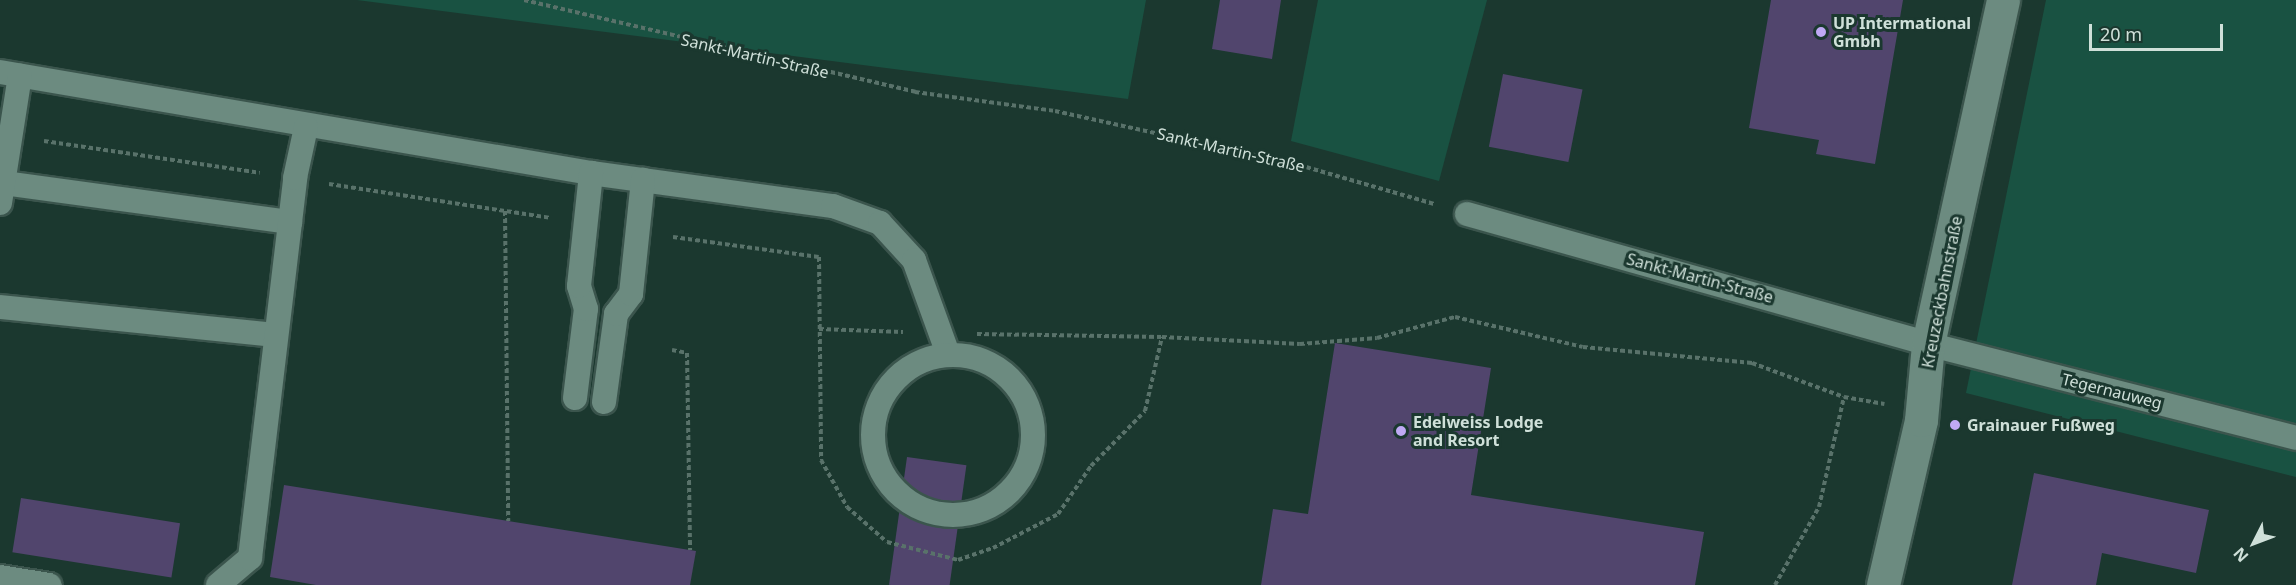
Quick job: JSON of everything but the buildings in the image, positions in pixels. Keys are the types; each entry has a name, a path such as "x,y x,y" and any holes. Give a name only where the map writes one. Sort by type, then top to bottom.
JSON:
{"street":[{"name":"Kreuzeckbahnstraße","path":"1883,585 1922,413 1928,344 2003,0"}],"lane":[{"path":"290,222 2,193 10,74 306,127 591,173 833,206 880,223 914,260 945,344 1001,370 1020,390 1031,415 1033,443 1026,470 1010,492 987,508 962,515 936,514 912,505 892,489 878,467 872,441 874,416 881,400 901,372 945,344"},
{"path":"218,585 250,558 290,222 306,127"},
{"path":"575,398 586,309 579,286 591,173"},
{"path":"604,402 616,314 631,294 643,180"},
{"name":"Sankt-Martin-Straße","path":"1467,214 1928,344"},
{"path":"0,307 276,335"},
{"name":"Tegernauweg","path":"1928,344 2296,438"},
{"path":"0,577 49,585"}],"path":[{"name":"Sankt-Martin-Straße","path":"524,0 915,92 1055,111 1292,163 1467,214"},
{"path":"505,211 508,521"},
{"path":"819,329 945,344 1162,337"},
{"path":"672,350 687,353 690,550"},
{"path":"1775,585 1819,507 1844,397 1922,413"}],"green space":[{"path":"357,0 1146,0 1128,99"},
{"path":"1318,0 1487,0 1439,181 1291,141"},
{"path":"2046,0 2296,0 2296,477 1966,393"}],"place":[{"name":"UP Intermational Gmbh","path":"1821,32"},
{"name":"Grainauer Fußweg","path":"1955,425"},
{"name":"Edelweiss Lodge and Resort","path":"1401,431"}]}
